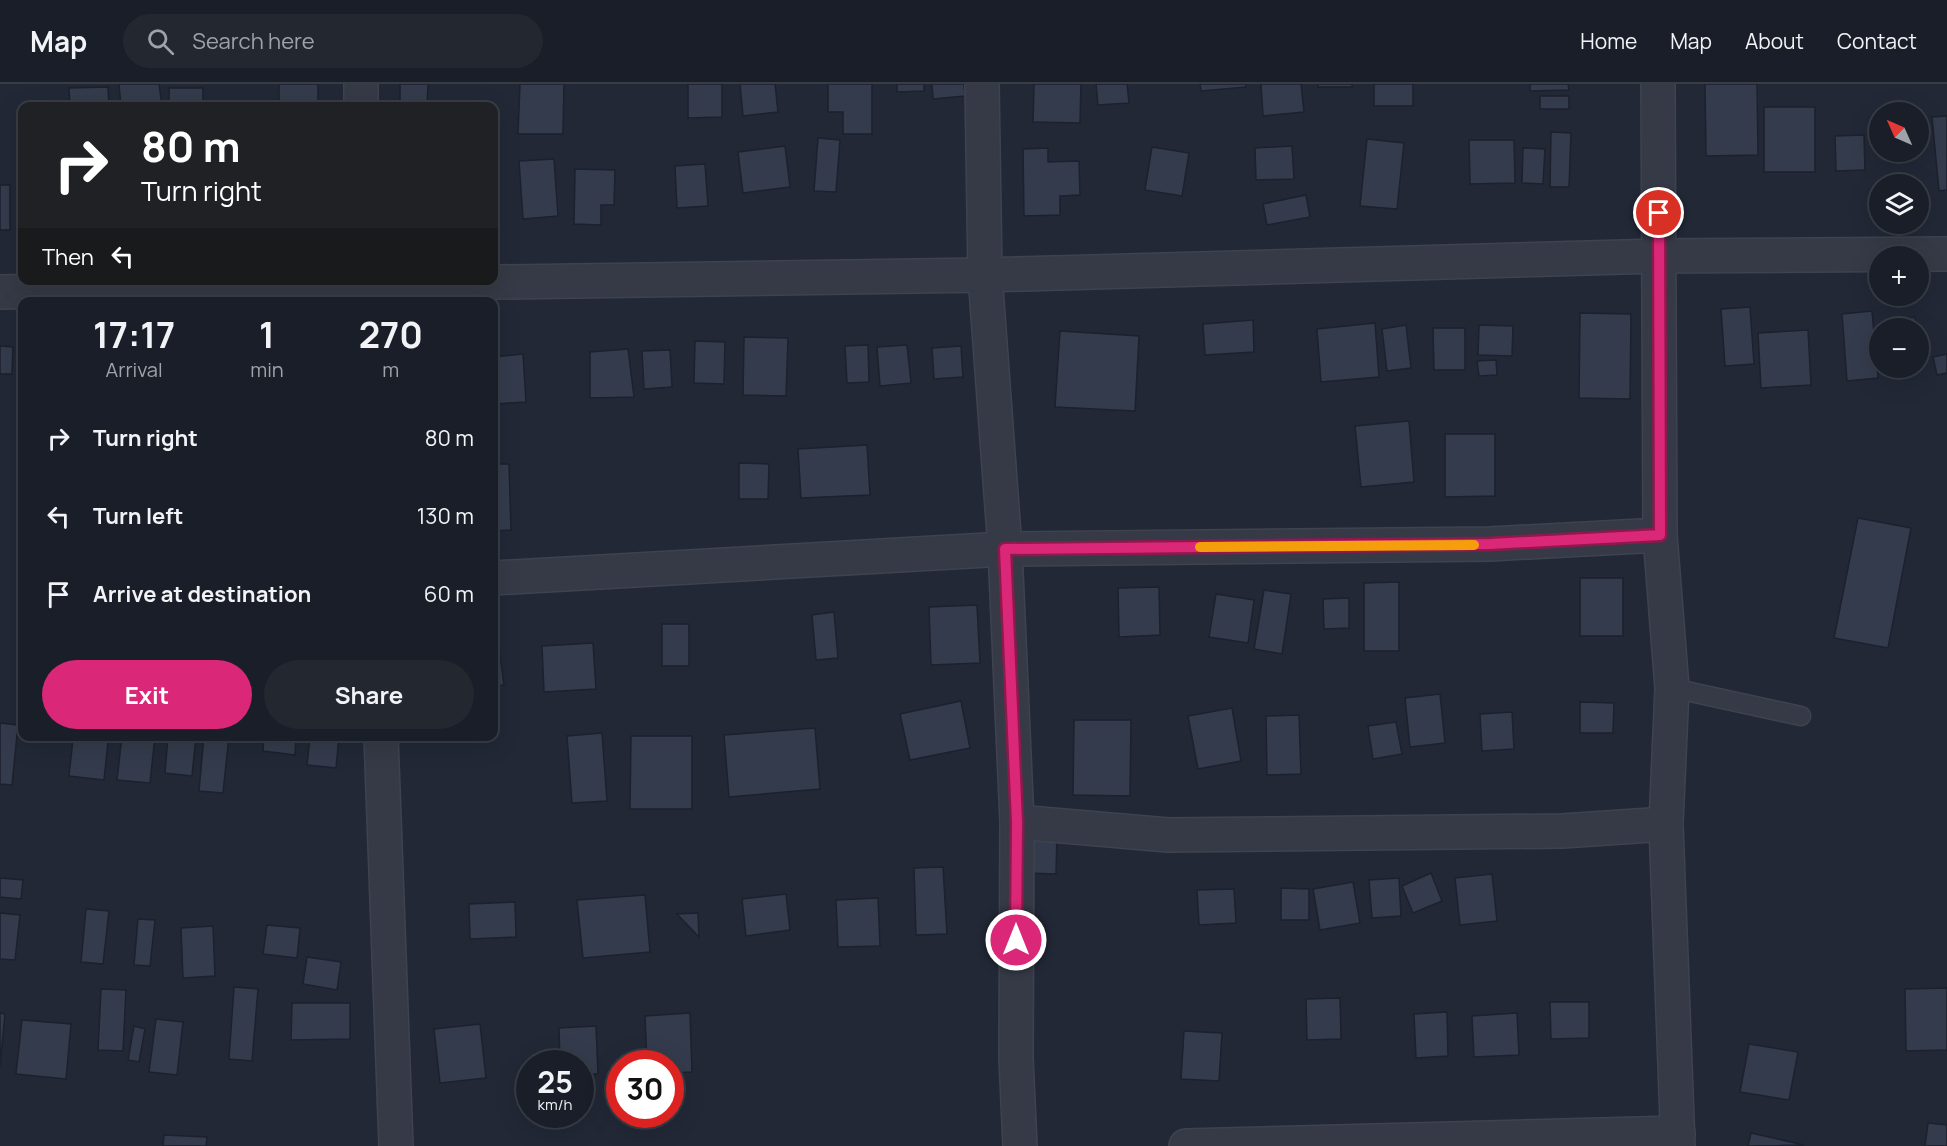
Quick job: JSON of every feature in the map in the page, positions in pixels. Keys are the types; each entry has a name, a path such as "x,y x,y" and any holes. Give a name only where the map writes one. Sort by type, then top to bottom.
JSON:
{"street":[{"path":"361,84 362,102"},
{"path":"981,84 985,275 1005,549 1017,822 1016,1058 1020,1146"},
{"path":"1186,1146 1678,1140 1666,824 1672,688 1660,535 1658,84"},
{"path":"2,292 362,289 985,275 1659,256 1947,254"},
{"path":"498,579 1005,549 1490,544 1660,535"},
{"path":"381,741 396,1146"},
{"path":"1017,822 1168,835 1563,831 1666,824"}],"lane":[{"path":"1672,688 1801,716"}],"building":[{"path":"119,84 159,84 161,102 121,102"},
{"path":"279,84 318,84 318,102 279,102"},
{"path":"400,84 428,84 427,102 400,102"},
{"path":"520,84 564,84 563,134 518,134"},
{"path":"688,84 722,84 722,117 688,118"},
{"path":"740,84 775,84 778,112 743,116"},
{"path":"828,84 872,84 872,134 843,134 843,112 828,112"},
{"path":"897,84 924,84 924,91 897,92"},
{"path":"932,84 964,84 965,96 933,99"},
{"path":"1034,84 1081,84 1080,123 1033,122"},
{"path":"1096,84 1127,84 1129,103 1098,105"},
{"path":"1200,84 1246,84 1246,87 1201,91"},
{"path":"1261,84 1301,84 1304,112 1263,116"},
{"path":"1318,84 1352,84 1352,87 1318,87"},
{"path":"1374,84 1413,84 1413,106 1374,106"},
{"path":"1530,84 1568,84 1569,90 1530,91"},
{"path":"1705,84 1757,84 1758,155 1706,156"},
{"path":"108,87 109,102 70,102 69,88"},
{"path":"169,88 203,88 203,102 169,102"},
{"path":"1540,96 1569,96 1569,109 1540,109"},
{"path":"1764,107 1815,107 1815,172 1764,172"},
{"path":"1947,116 1947,190 1939,191 1932,117"},
{"path":"1551,132 1571,133 1569,187 1550,187"},
{"path":"1864,135 1865,170 1836,171 1835,136"},
{"path":"818,138 840,140 836,192 814,191"},
{"path":"1367,139 1404,143 1397,209 1360,206"},
{"path":"1469,140 1514,140 1515,183 1470,184"},
{"path":"785,146 790,187 743,193 738,152"},
{"path":"1292,146 1294,179 1256,180 1255,148"},
{"path":"1152,147 1189,153 1182,196 1145,190"},
{"path":"1048,148 1048,162 1079,161 1080,195 1060,196 1060,215 1024,216 1023,149"},
{"path":"1523,148 1545,149 1543,184 1522,183"},
{"path":"554,159 558,216 523,219 519,161"},
{"path":"705,164 708,206 677,208 675,166"},
{"path":"575,169 615,170 614,205 601,205 601,225 574,224"},
{"path":"0,185 10,185 10,230 0,230"},
{"path":"1306,195 1310,217 1267,225 1263,204"},
{"path":"1750,307 1754,364 1725,366 1721,309"},
{"path":"1872,311 1873,318 1869,318 1869,378 1878,378 1847,381 1842,314"},
{"path":"1580,313 1631,314 1630,399 1579,398"},
{"path":"1253,320 1254,352 1205,355 1203,324"},
{"path":"1375,323 1379,377 1321,382 1317,329"},
{"path":"1406,325 1411,368 1387,371 1382,329"},
{"path":"1479,325 1513,326 1512,356 1478,355"},
{"path":"1433,328 1465,328 1465,370 1434,370"},
{"path":"1808,330 1811,385 1761,388 1758,333"},
{"path":"1060,331 1139,336 1135,411 1055,407"},
{"path":"744,337 788,338 786,396 743,395"},
{"path":"695,341 725,342 724,384 694,383"},
{"path":"868,345 869,382 847,383 845,346"},
{"path":"907,345 911,383 880,386 877,347"},
{"path":"0,346 13,347 12,374 0,374"},
{"path":"961,346 963,377 934,379 932,348"},
{"path":"628,349 634,397 590,398 590,352"},
{"path":"670,350 672,387 644,389 642,351"},
{"path":"523,354 526,402 498,404 498,357"},
{"path":"1947,354 1947,373 1937,375 1933,357"},
{"path":"1496,360 1497,375 1479,376 1477,361"},
{"path":"1409,421 1414,482 1361,487 1355,426"},
{"path":"1445,434 1495,434 1495,496 1445,497"},
{"path":"867,445 870,495 801,498 798,449"},
{"path":"739,463 769,464 768,499 739,499"},
{"path":"498,464 509,464 511,530 498,531"},
{"path":"1858,518 1911,528 1888,648 1834,638"},
{"path":"1580,578 1623,578 1623,636 1580,636"},
{"path":"1399,582 1399,651 1364,651 1364,583"},
{"path":"1159,587 1160,635 1119,637 1118,588"},
{"path":"1264,590 1291,594 1282,654 1254,649"},
{"path":"1216,594 1254,600 1248,643 1209,637"},
{"path":"1349,598 1349,628 1324,629 1323,599"},
{"path":"977,605 980,663 931,665 929,607"},
{"path":"834,612 838,658 816,660 812,615"},
{"path":"662,624 689,624 689,666 662,666"},
{"path":"498,640 504,685 498,686"},
{"path":"593,643 596,689 544,692 542,646"},
{"path":"1440,694 1445,743 1410,747 1405,698"},
{"path":"961,701 970,748 910,760 900,714"},
{"path":"1580,702 1614,703 1613,733 1580,733"},
{"path":"1232,708 1241,761 1198,769 1188,716"},
{"path":"1512,712 1514,749 1482,751 1480,714"},
{"path":"1299,715 1301,774 1267,775 1266,716"},
{"path":"1074,720 1131,720 1130,796 1073,795"},
{"path":"1396,722 1402,754 1373,759 1368,726"},
{"path":"0,723 18,725 12,785 0,784"},
{"path":"815,728 820,789 729,797 724,735"},
{"path":"602,733 607,801 572,803 567,736"},
{"path":"631,736 692,736 692,809 630,809"},
{"path":"73,741 108,742 104,780 69,776"},
{"path":"121,741 154,741 150,783 117,780"},
{"path":"168,741 196,741 192,776 165,773"},
{"path":"204,741 228,741 223,793 199,791"},
{"path":"264,741 296,741 295,755 263,751"},
{"path":"309,741 339,741 336,768 307,765"},
{"path":"1028,832 1057,833 1056,874 1026,873"},
{"path":"943,867 947,934 916,935 914,868"},
{"path":"1431,873 1442,901 1413,913 1402,886"},
{"path":"1492,874 1497,921 1460,925 1455,878"},
{"path":"0,878 23,880 21,899 0,897"},
{"path":"1399,878 1401,916 1372,918 1369,880"},
{"path":"1353,882 1360,923 1320,930 1313,889"},
{"path":"1281,888 1309,889 1309,920 1281,920"},
{"path":"1234,889 1236,923 1199,925 1197,890"},
{"path":"786,894 790,930 746,936 742,899"},
{"path":"645,895 650,952 583,958 577,900"},
{"path":"878,898 880,946 838,947 836,900"},
{"path":"515,902 516,937 470,939 469,904"},
{"path":"86,909 109,911 103,964 81,962"},
{"path":"0,913 20,915 15,960 0,959"},
{"path":"698,913 699,937 677,914"},
{"path":"138,919 155,920 150,966 134,965"},
{"path":"267,925 300,928 297,958 263,954"},
{"path":"213,926 215,976 183,978 181,928"},
{"path":"307,957 341,962 337,990 303,984"},
{"path":"234,987 258,989 252,1061 229,1059"},
{"path":"1947,988 1947,1050 1906,1051 1905,989"},
{"path":"101,989 126,990 123,1051 98,1050"},
{"path":"1340,998 1341,1039 1307,1040 1306,999"},
{"path":"1550,1002 1589,1002 1589,1038 1551,1039"},
{"path":"292,1003 350,1003 350,1039 291,1040"},
{"path":"1447,1012 1448,1056 1416,1058 1414,1014"},
{"path":"0,1013 5,1014 0,1066"},
{"path":"690,1013 692,1072 684,1072 684,1050 646,1050 645,1016"},
{"path":"1517,1013 1519,1055 1474,1057 1472,1016"},
{"path":"156,1019 183,1022 177,1075 149,1072"},
{"path":"22,1020 71,1024 66,1079 16,1074"},
{"path":"480,1024 486,1078 440,1083 434,1029"},
{"path":"134,1026 145,1029 139,1062 128,1060"},
{"path":"596,1026 598,1074 594,1074 594,1050 560,1050 559,1028"},
{"path":"1184,1031 1222,1033 1219,1081 1181,1079"},
{"path":"1749,1044 1798,1052 1789,1100 1740,1092"},
{"path":"1928,1123 1947,1125 1947,1146 1925,1146"},
{"path":"1751,1133 1804,1145 1748,1146"},
{"path":"164,1135 207,1137 206,1146 163,1146"}],"slow traffic":[{"path":"1200,547 1474,545"}],"route":[{"path":"1016,940 1017,822 1005,549 1490,544 1660,535 1659,213"}]}
